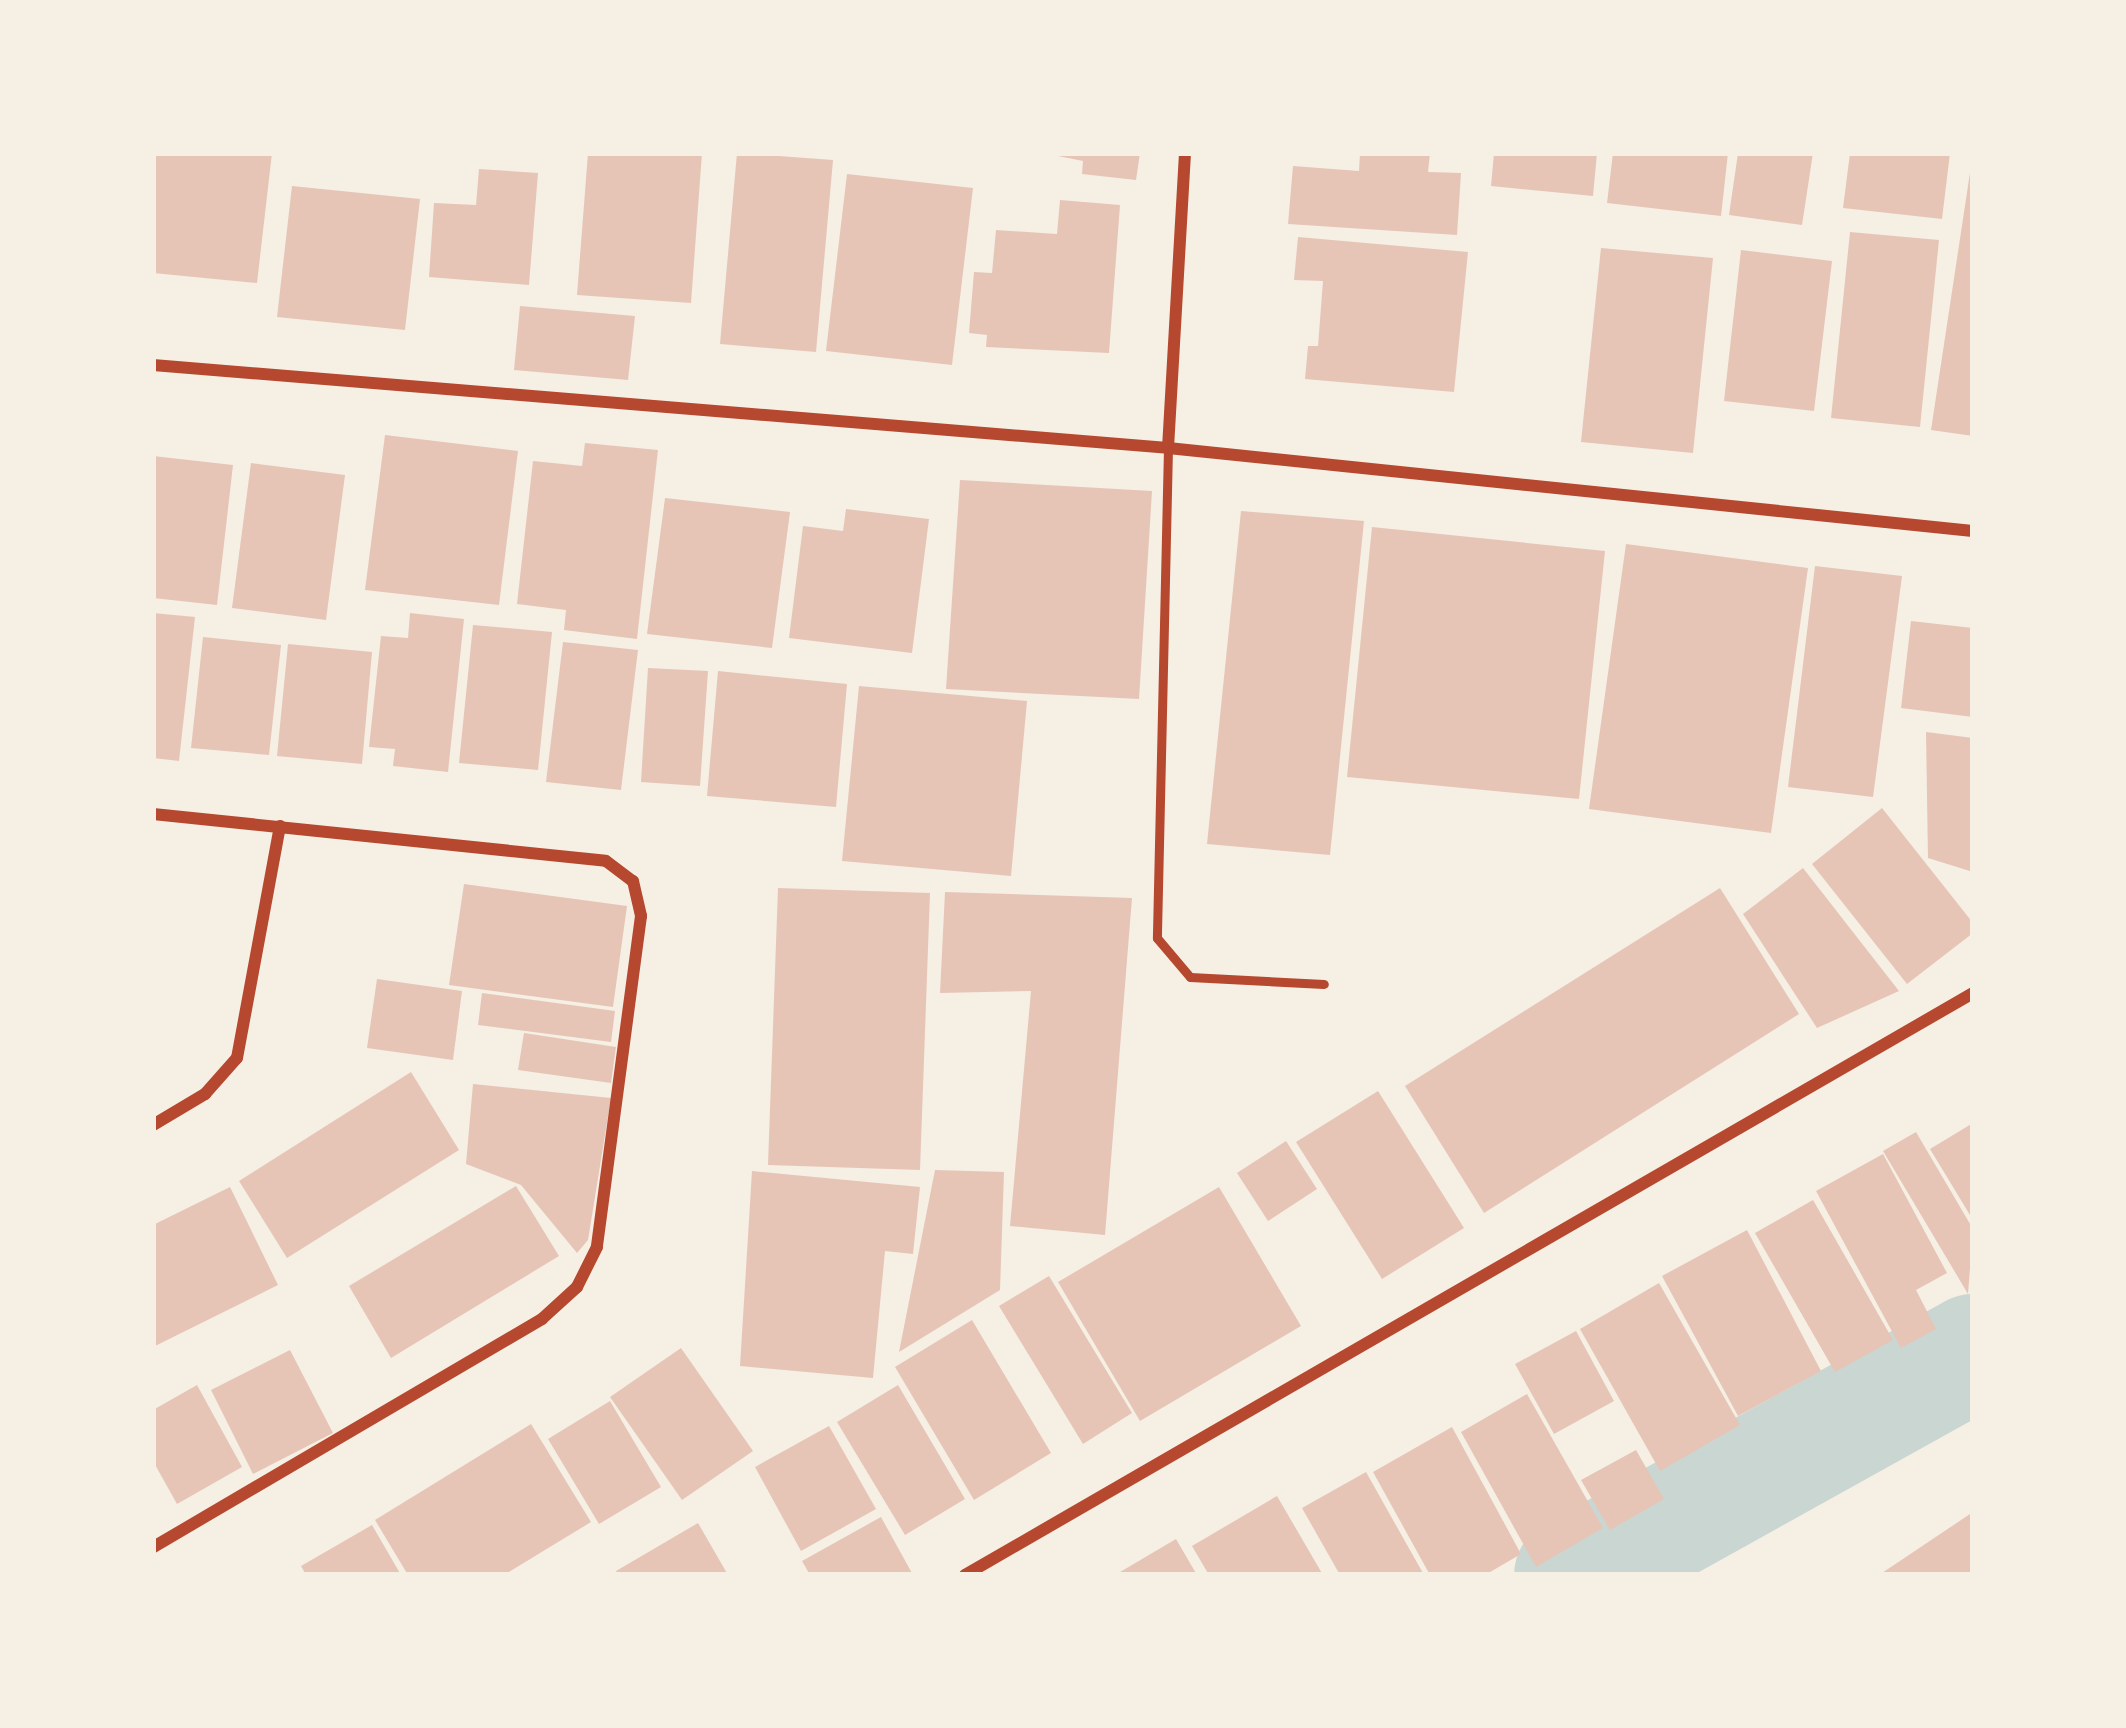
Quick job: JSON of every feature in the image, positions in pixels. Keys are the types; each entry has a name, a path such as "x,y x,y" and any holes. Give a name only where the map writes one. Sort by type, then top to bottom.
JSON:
{"street":[{"path":"1168,448 1185,153"},
{"path":"153,365 1168,448 1973,531"},
{"path":"153,814 606,861 633,880 641,916 597,1247 577,1287 542,1318 153,1547"},
{"path":"153,1125 205,1094 237,1058 280,826"},
{"path":"965,1575 1973,993"}],"lane":[{"path":"1168,448 1157,938 1164,956 1190,977 1324,984"}],"building":[{"path":"153,153 272,153 257,283 153,273"},
{"path":"588,153 702,153 691,303 577,295"},
{"path":"737,153 833,160 816,352 720,344"},
{"path":"1043,153 1140,153 1136,180 1082,174 1083,161"},
{"path":"1360,153 1430,153 1428,172 1461,173 1457,235 1288,224 1293,166 1359,171"},
{"path":"1494,153 1597,153 1593,196 1491,186"},
{"path":"1613,153 1728,153 1721,216 1607,203"},
{"path":"1738,153 1813,153 1802,225 1729,215"},
{"path":"1850,153 1950,153 1942,219 1843,208"},
{"path":"1973,153 1973,436 1931,430"},
{"path":"479,169 538,173 529,285 429,277 434,203 476,205"},
{"path":"847,174 973,188 952,365 826,351"},
{"path":"292,186 420,199 405,330 277,317"},
{"path":"1060,200 1120,205 1109,353 986,347 987,335 969,333 974,272 992,273 996,230 1057,234"},
{"path":"1850,232 1939,240 1920,427 1831,418"},
{"path":"1298,237 1468,252 1454,392 1305,379 1308,346 1318,346 1323,281 1294,280"},
{"path":"1601,248 1713,258 1693,453 1581,442"},
{"path":"1741,250 1832,261 1814,411 1724,401"},
{"path":"520,306 635,316 628,380 514,370"},
{"path":"385,435 518,451 499,605 365,590"},
{"path":"585,443 658,450 637,639 564,630 566,610 517,604 533,461 582,466"},
{"path":"153,456 233,465 217,605 153,598"},
{"path":"251,463 345,475 326,620 232,608"},
{"path":"960,480 1152,491 1139,699 946,689"},
{"path":"665,498 790,512 772,648 647,634"},
{"path":"846,509 929,519 912,653 789,638 803,526 843,531"},
{"path":"1241,511 1364,521 1330,855 1207,844"},
{"path":"1372,527 1605,551 1579,799 1347,777"},
{"path":"1626,544 1808,568 1771,833 1589,809"},
{"path":"1815,566 1902,576 1873,797 1788,787"},
{"path":"153,613 195,617 179,761 153,758"},
{"path":"410,613 464,619 448,772 393,766 395,749 369,747 381,636 408,638"},
{"path":"1911,621 1973,628 1973,717 1901,708"},
{"path":"473,625 552,632 538,770 459,763"},
{"path":"203,637 281,645 269,755 191,748"},
{"path":"563,642 638,650 621,790 546,782"},
{"path":"288,644 372,652 362,764 277,756"},
{"path":"648,668 708,671 700,786 641,782"},
{"path":"718,671 847,684 836,807 707,796"},
{"path":"859,686 1027,701 1011,876 842,861"},
{"path":"1926,732 1973,738 1973,872 1928,858"},
{"path":"1882,808 1973,923 1973,933 1907,984 1812,864"},
{"path":"1803,868 1899,991 1817,1028 1743,914"},
{"path":"464,884 627,906 613,1007 449,985"},
{"path":"778,888 930,893 920,1170 768,1165"},
{"path":"1720,888 1799,1014 1484,1213 1405,1086"},
{"path":"945,892 1132,898 1105,1235 1010,1226 1031,991 940,993"},
{"path":"377,979 462,991 453,1060 367,1048"},
{"path":"482,993 615,1011 611,1042 478,1025"},
{"path":"524,1033 616,1047 611,1083 518,1070"},
{"path":"411,1072 459,1150 287,1258 239,1181"},
{"path":"473,1084 611,1098 588,1240 577,1253 521,1185 466,1164"},
{"path":"1378,1091 1464,1228 1382,1279 1296,1142"},
{"path":"1973,1123 1973,1220 1930,1149"},
{"path":"1916,1132 1973,1229 1968,1294 1883,1151"},
{"path":"1286,1141 1317,1189 1268,1221 1237,1173"},
{"path":"1883,1154 1947,1273 1916,1290 1936,1329 1901,1348 1816,1191"},
{"path":"935,1170 1004,1172 1000,1290 899,1352"},
{"path":"752,1171 920,1187 913,1254 885,1251 873,1378 740,1366"},
{"path":"516,1186 559,1256 391,1358 349,1286"},
{"path":"230,1187 278,1285 153,1347 153,1225"},
{"path":"1219,1187 1301,1326 1140,1421 1058,1282"},
{"path":"1813,1200 1893,1340 1835,1372 1755,1233"},
{"path":"1747,1230 1821,1371 1738,1416 1662,1276"},
{"path":"1049,1276 1132,1413 1083,1444 999,1306"},
{"path":"1659,1283 1740,1425 1660,1471 1580,1329"},
{"path":"972,1320 1051,1453 974,1500 895,1367"},
{"path":"1576,1331 1614,1401 1554,1434 1515,1364"},
{"path":"681,1348 753,1451 682,1500 610,1397"},
{"path":"290,1350 333,1433 253,1474 211,1390"},
{"path":"197,1385 242,1467 177,1504 153,1461 153,1410"},
{"path":"898,1385 965,1499 905,1535 837,1422"},
{"path":"1527,1394 1603,1528 1536,1567 1461,1432"},
{"path":"610,1401 661,1487 599,1524 548,1439"},
{"path":"531,1424 591,1522 504,1575 408,1575 375,1520"},
{"path":"829,1426 876,1509 801,1551 755,1467"},
{"path":"1452,1427 1521,1554 1485,1575 1430,1575 1373,1472"},
{"path":"1636,1450 1664,1499 1610,1530 1581,1480"},
{"path":"1366,1472 1424,1575 1340,1575 1302,1508"},
{"path":"1277,1496 1323,1575 1209,1575 1192,1546"},
{"path":"1973,1512 1973,1575 1879,1575"},
{"path":"881,1517 913,1575 810,1575 802,1561"},
{"path":"698,1523 728,1575 618,1575 616,1571"},
{"path":"372,1525 401,1575 306,1575 301,1566"},
{"path":"1176,1539 1197,1575 1115,1575"}],"waterway":[{"path":"1572,1575 1973,1352"}]}
